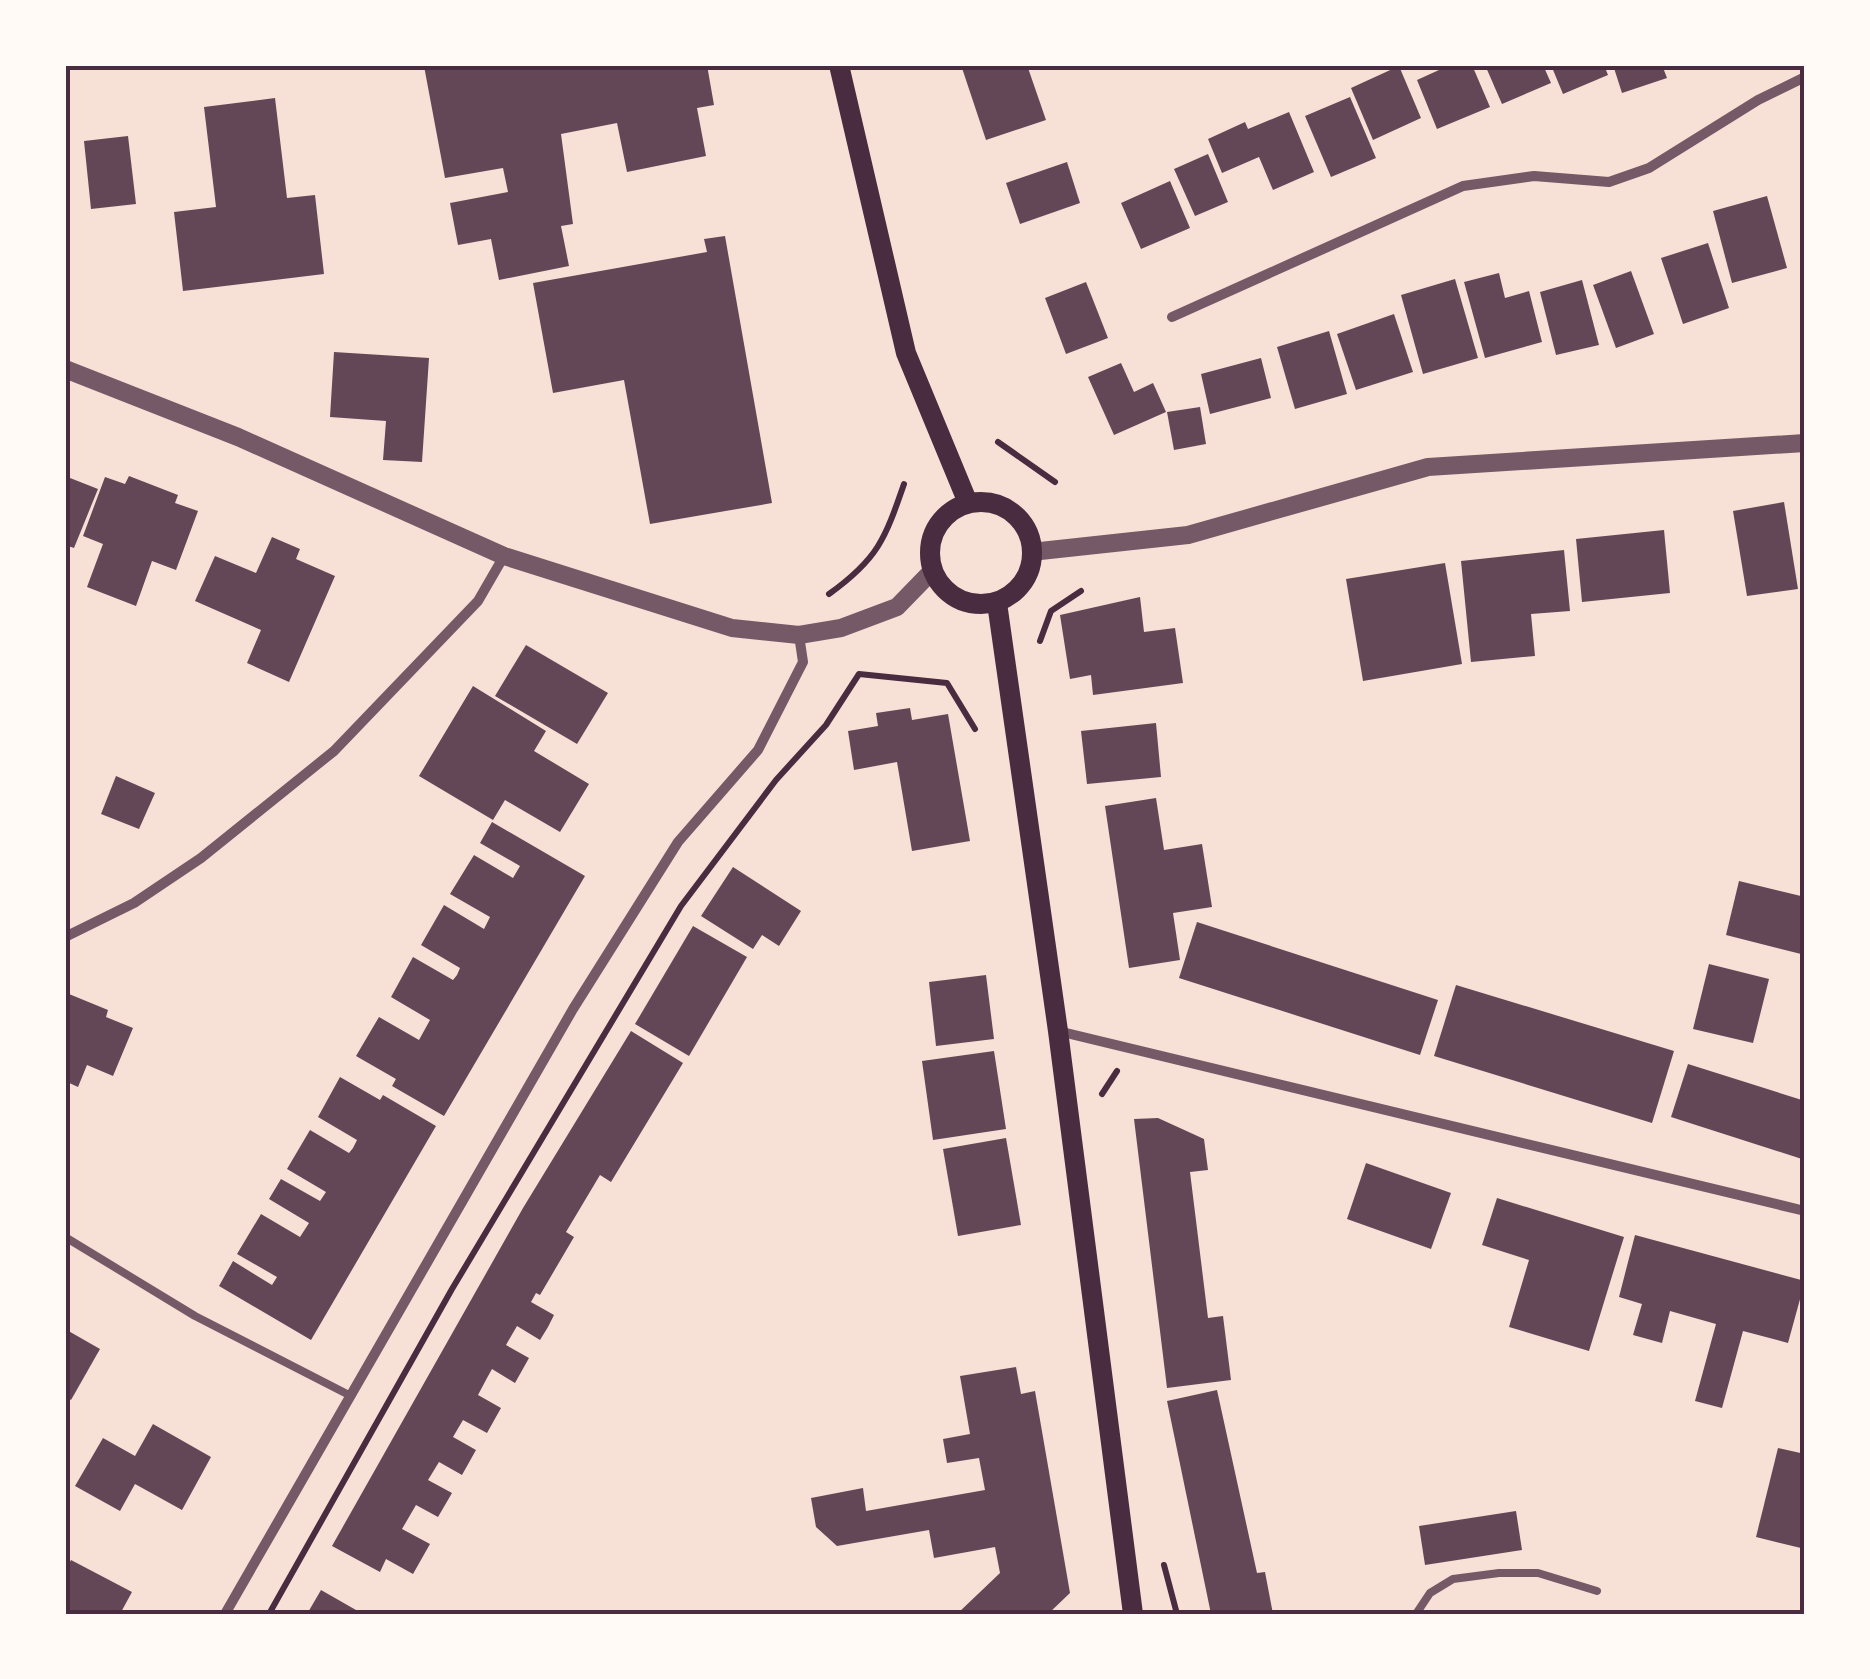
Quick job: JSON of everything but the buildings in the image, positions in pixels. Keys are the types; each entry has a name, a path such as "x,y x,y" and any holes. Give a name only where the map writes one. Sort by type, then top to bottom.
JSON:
{"main road":[{"path":"839,65 906,353 968,503"},
{"path":"968,503 999,504 1025,525 1032,564 1026,580 997,603 979,606 958,600 943,589 932,571 929,547 936,526 949,512 968,503"},
{"path":"997,603 1058,1030 1133,1614"}],"street":[{"path":"1172,317 1464,186 1534,176 1608,182 1649,168 1758,100 1805,77"},
{"path":"65,369 238,438 504,556 732,628 799,636 841,628 897,607 932,571"},
{"path":"1032,552 1188,534 1428,467 1805,443"},
{"path":"65,937 134,903 201,858 334,751 478,601 504,556"},
{"path":"225,1614 584,992 678,842 758,750 803,662 799,636"},
{"path":"1058,1030 1805,1210"}],"lane":[{"path":"65,1237 195,1316 350,1396"},
{"path":"1416,1614 1430,1592 1452,1579 1500,1572 1538,1573 1596,1591"}],"path":[{"path":"998,442 1055,482"},
{"path":"829,594 860,572 884,542 904,484"},
{"path":"1040,652 1040,638 1051,611 1081,591"},
{"path":"269,1614 452,1289 681,906 776,780 826,725 859,674 947,683 975,729"}]}
